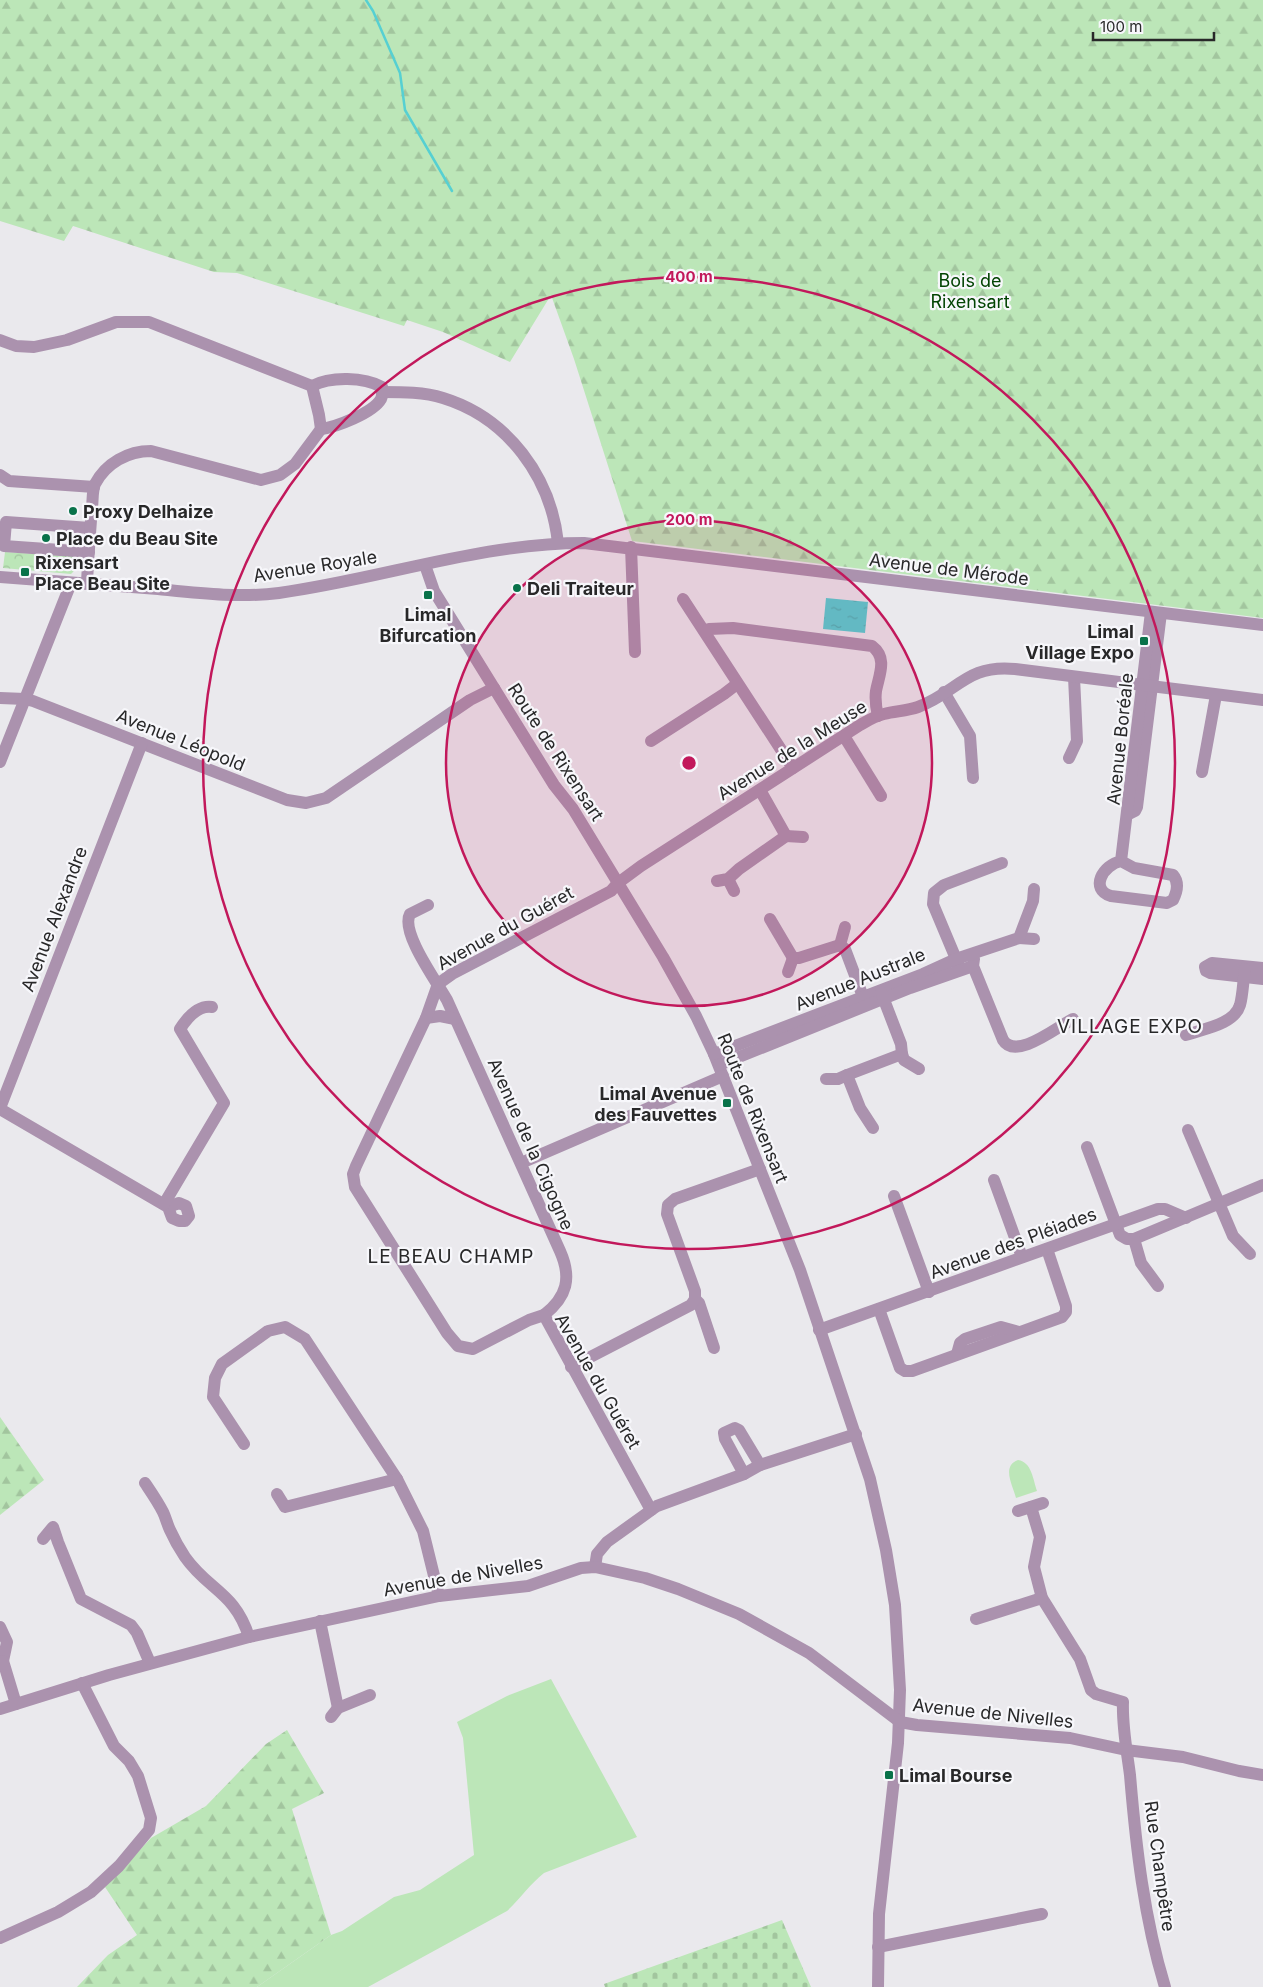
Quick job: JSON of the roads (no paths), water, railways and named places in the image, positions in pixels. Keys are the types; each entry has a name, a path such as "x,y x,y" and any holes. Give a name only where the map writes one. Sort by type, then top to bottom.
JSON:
{"street":[{"path":"1,345 34,347 53,344 116,322 149,322 312,386 325,382 361,379 382,388 382,397 369,410 321,429 295,464 280,475 268,479 251,479 160,453 138,451 114,461 94,488 87,584"},
{"path":"312,386 321,429"},
{"path":"382,392 405,392 443,398 473,411 507,435 526,455 541,482 557,527 558,543"},
{"path":"0,474 9,481 94,488"},
{"path":"89,552 4,546 6,522 90,528"},
{"name":"Avenue de Mérode","path":"426,565 502,549 558,543 584,543 631,547 1263,625"},
{"path":"631,547 634,652"},
{"name":"Avenue Royale","path":"0,577 216,594 277,593 329,585 426,565"},
{"name":"Route de Rixensart","path":"426,565 434,591 554,785 573,809 682,989 719,1065 800,1270 856,1434 880,1518 895,1605 899,1652 900,1722 880,1905 878,1987"},
{"path":"0,762 72,583"},
{"path":"683,599 793,768"},
{"name":"Avenue Boréale","path":"1121,861 1156,612"},
{"path":"706,632 709,629 732,628 872,646 882,658 876,697 878,716"},
{"name":"Avenue de la Meuse","path":"618,883 793,768 878,716 918,707 974,674 994,669 1015,669 1263,700"},
{"path":"1069,758 1077,741 1074,677"},
{"path":"651,740 737,684"},
{"name":"Avenue Léopold","path":"0,698 24,699 287,800 300,803 314,802 326,798 470,700 494,688"},
{"path":"944,692 970,736 973,778"},
{"path":"1202,772 1216,694"},
{"path":"844,736 881,796"},
{"name":"Avenue Alexandre","path":"0,1108 142,743"},
{"path":"760,790 786,836"},
{"path":"726,884 739,868 786,836 803,837"},
{"path":"1121,861 1134,868 1173,875 1176,885 1173,900 1166,903 1111,896 1104,893 1101,887 1103,872 1109,866 1121,861"},
{"path":"1002,864 944,884 934,893 933,904 966,962 1003,1040 1008,1046 1014,1048 1025,1045 1053,1033 1073,1019"},
{"name":"Avenue du Guéret","path":"618,883 611,891 452,974 438,984 426,1018 353,1174 355,1186 447,1333 458,1346 469,1349 480,1347 529,1320 544,1315 651,1510"},
{"path":"1019,938 1033,901 1034,888"},
{"name":"Avenue de la Cigogne","path":"428,904 410,914 408,922 410,933 455,1019 521,1163 566,1268 567,1281 564,1291 557,1304 544,1315"},
{"path":"770,919 793,958"},
{"path":"840,945 845,927"},
{"name":"Avenue Australe","path":"521,1163 719,1065 800,1022 882,995 923,974 966,962 1019,938 1034,939"},
{"path":"793,958 799,958 840,945"},
{"path":"840,945 845,949 865,1001"},
{"path":"788,972 793,958"},
{"path":"1244,972 1263,968"},
{"path":"1244,972 1263,980"},
{"path":"1186,1035 1227,1020 1235,1013 1240,1005 1244,972"},
{"path":"882,995 901,1044 904,1060 919,1069"},
{"path":"0,1108 166,1206 224,1102 180,1029 186,1020 201,1007 212,1007"},
{"path":"426,1018 440,1016 455,1019"},
{"path":"826,1079 838,1079 902,1054"},
{"path":"847,1075 860,1108 873,1128"},
{"path":"1188,1130 1233,1236 1250,1254"},
{"path":"1087,1147 1117,1223 1158,1209 1165,1209 1186,1218"},
{"path":"571,1367 691,1305 695,1299 695,1291 667,1214 668,1205 674,1199 760,1169"},
{"path":"994,1180 1022,1258"},
{"path":"1158,1286 1141,1263 1134,1239 1263,1185"},
{"path":"894,1196 929,1292"},
{"name":"Avenue des Pléiades","path":"819,1330 1117,1223 1120,1235 1127,1239 1134,1239"},
{"path":"879,1309 900,1368 905,1371 912,1371 1062,1317 1066,1312 1066,1306 1047,1249"},
{"path":"695,1299 699,1303 714,1348"},
{"path":"244,1444 213,1396 215,1378 222,1364 268,1331 285,1327 305,1339 397,1479 423,1531 439,1596"},
{"path":"744,1474 724,1439 724,1434 734,1428 739,1430 760,1465"},
{"path":"595,1567 597,1554 607,1542 651,1510 744,1474 760,1465 856,1434"},
{"path":"277,1494 285,1507 397,1479"},
{"path":"145,1483 164,1514 173,1538 184,1556 192,1566 226,1595 240,1613 248,1636"},
{"path":"975,1618 1042,1598 1034,1567 1040,1537 1030,1507"},
{"path":"43,1539 53,1527 81,1599 130,1625 137,1633 150,1663"},
{"name":"Avenue de Nivelles","path":"0,1709 150,1663 248,1636 439,1596 528,1586 581,1568 595,1567 646,1578 739,1614 809,1653 900,1722 1070,1738 1126,1750 1183,1757 1263,1775"},
{"name":"Rue Champêtre","path":"1042,1598 1080,1659 1091,1690 1096,1694 1123,1702 1126,1750 1146,1908 1165,1987"},
{"path":"320,1621 335,1713 370,1695"},
{"path":"0,1627 7,1642 1,1660 16,1704"},
{"path":"0,1938 58,1912 91,1892 115,1870 149,1830 150,1818 138,1776 128,1761 114,1746 82,1684"},
{"path":"878,1947 1042,1914"}],"water":[{"path":"826,598 868,602 865,633 823,629"}],"waterway":[{"path":"366,0 373,11 400,73 405,110 452,191"}],"place":[{"name":"Proxy Delhaize","path":"73,511"},
{"name":"Place du Beau Site","path":"46,538"},
{"name":"Rixensart Place Beau Site","path":"25,572"},
{"name":"Deli Traiteur","path":"517,588"},
{"name":"Limal Bifurcation","path":"428,595"},
{"name":"Limal Village Expo","path":"1144,641"},
{"name":"Limal Avenue des Fauvettes","path":"727,1103"},
{"name":"Limal Bourse","path":"889,1775"}],"district":[{"name":"VILLAGE EXPO","path":"1130,1026"},
{"name":"LE BEAU CHAMP","path":"451,1256"}],"park label":[{"name":"Bois de Rixensart","path":"970,290"}]}
